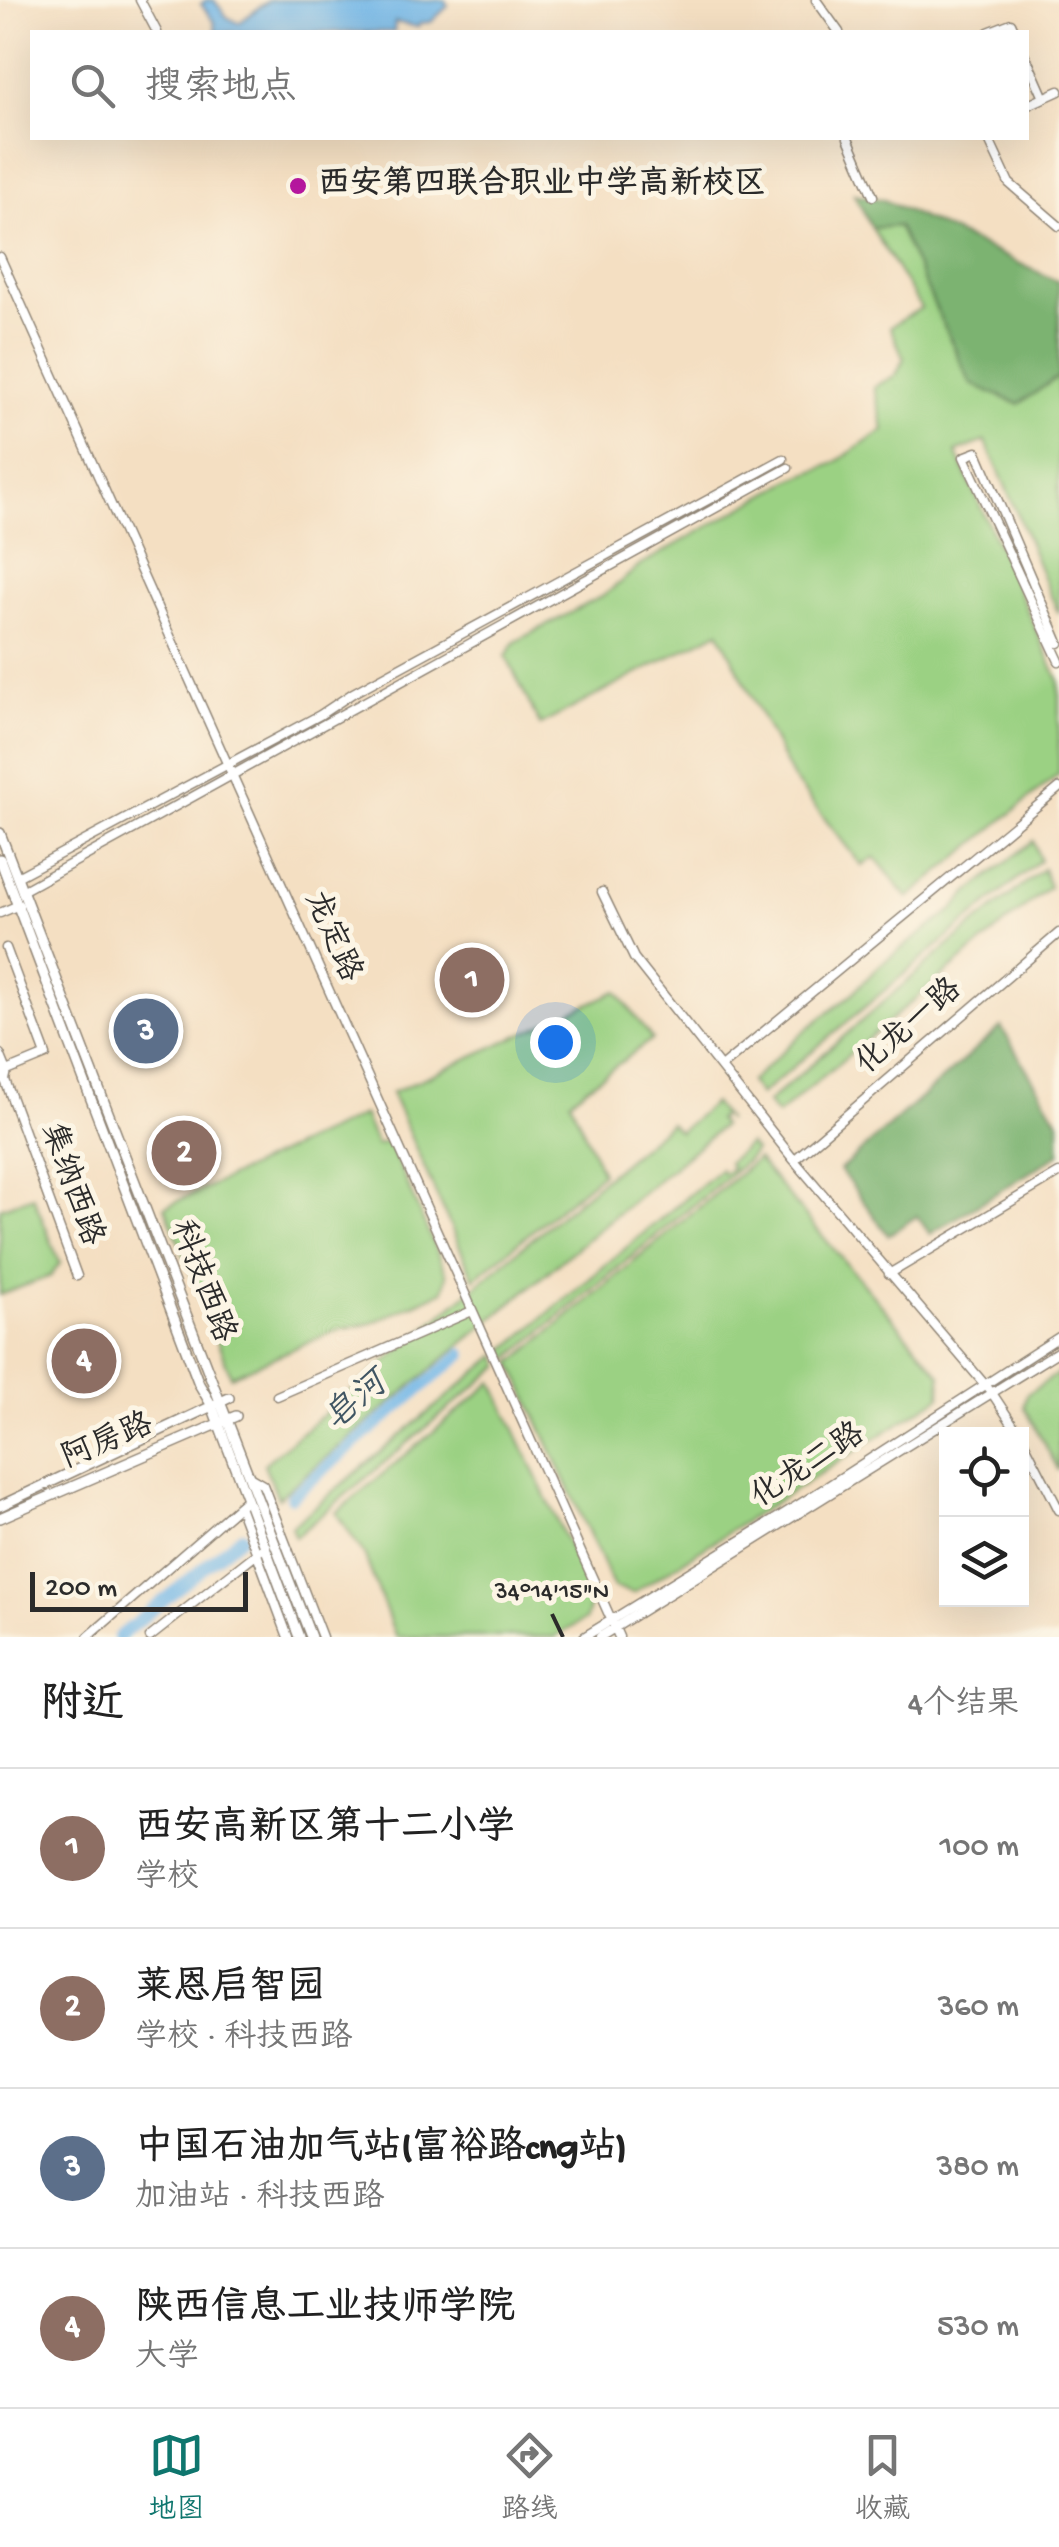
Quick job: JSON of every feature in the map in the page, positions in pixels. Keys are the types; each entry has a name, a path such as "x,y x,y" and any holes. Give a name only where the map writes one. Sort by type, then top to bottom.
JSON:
{"main road":[{"name":"科技西路","path":"0,833 312,1637"},
{"name":"科技西路","path":"0,859 199,1384 221,1402"},
{"name":"阿房路","path":"0,1506 221,1402"},
{"name":"科技西路","path":"228,1420 243,1502 300,1637"},
{"name":"阿房路","path":"0,1518 228,1420"}],"street":[{"path":"140,0 155,30"},
{"path":"816,0 835,30"},
{"path":"993,30 1011,23 1015,30"},
{"path":"1029,65 1044,98"},
{"path":"1029,105 1059,91"},
{"path":"849,140 873,196"},
{"path":"989,140 1009,182 1059,226"},
{"name":"龙定路","path":"0,257 619,1637"},
{"path":"1059,643 977,452 964,458 1059,661"},
{"path":"17,877 228,770 326,720 362,705 786,463 352,692 320,715 228,770 22,890"},
{"path":"721,1068 1059,788"},
{"path":"602,892 634,958 794,1160 992,1393 1014,1427"},
{"path":"0,913 19,906"},
{"name":"化龙一路","path":"794,1160 1059,933"},
{"path":"3,1072 46,1055 6,948"},
{"name":"集纳西路","path":"0,1054 3,1072 77,1276"},
{"path":"890,1274 1059,1172"},
{"path":"276,1396 472,1311"},
{"name":"化龙二路","path":"600,1637 613,1624 1059,1337"},
{"name":"化龙二路","path":"584,1637 613,1624 1059,1351"},
{"path":"1029,1453 1059,1510"},
{"path":"251,1478 263,1484 322,1637"},
{"path":"88,1637 243,1502"},
{"path":"150,1637 261,1549 288,1637"}],"green space":[{"path":"854,194 884,200 1059,282 1059,376 1019,404 971,384 898,226 872,228"},
{"path":"898,226 971,384 1019,404 1059,376 1059,614 985,441 956,452 1059,681 1059,774 908,898 875,857 862,866 792,777 719,631 540,725 506,656 515,642 606,594 642,564 793,479 833,464 884,430 874,387 896,375 904,358 890,327 921,308 872,228"},
{"path":"1033,841 1040,860 760,1095 750,1082 808,1028"},
{"path":"1043,869 1049,887 777,1115 767,1103"},
{"path":"617,991 652,1039 570,1100 602,1173 474,1279 391,1093"},
{"path":"1001,1027 1059,1122 1059,1154 930,1234 917,1216 888,1235 840,1170"},
{"path":"713,1103 723,1115 717,1119 722,1126 278,1498 264,1464 670,1123 679,1132"},
{"path":"363,1115 376,1145 388,1141 447,1275 443,1291 372,1323 336,1330 231,1376 165,1207"},
{"path":"749,1144 755,1151 745,1162 506,1361 502,1352 720,1169 723,1173 731,1169 728,1162"},
{"path":"757,1159 941,1375 940,1397 633,1593 614,1588 512,1363"},
{"path":"33,1196 60,1263 51,1276 0,1295 0,1208"},
{"path":"497,1355 501,1365 295,1537 291,1527"},
{"path":"1059,1373 1059,1471 1024,1406 1027,1394"},
{"path":"493,1382 592,1596 586,1619 555,1637 396,1637 364,1554 336,1513"}],"water":[{"path":"214,0 227,17 239,23 269,0 445,0 448,6 431,22 417,27 395,22 394,30 216,30 201,4"}],"waterway":[{"name":"皂河","path":"291,1497 462,1354"},
{"name":"皂河","path":"119,1637 242,1536"}],"place":[{"name":"西安第四联合职业中学高新校区","path":"298,186"},
{"name":"西安高新区第十二小学","path":"472,980"},
{"name":"中国石油加气站(富裕路cng站)","path":"146,1031"},
{"name":"莱恩启智园","path":"184,1153"},
{"name":"陕西信息工业技师学院","path":"84,1361"}]}
